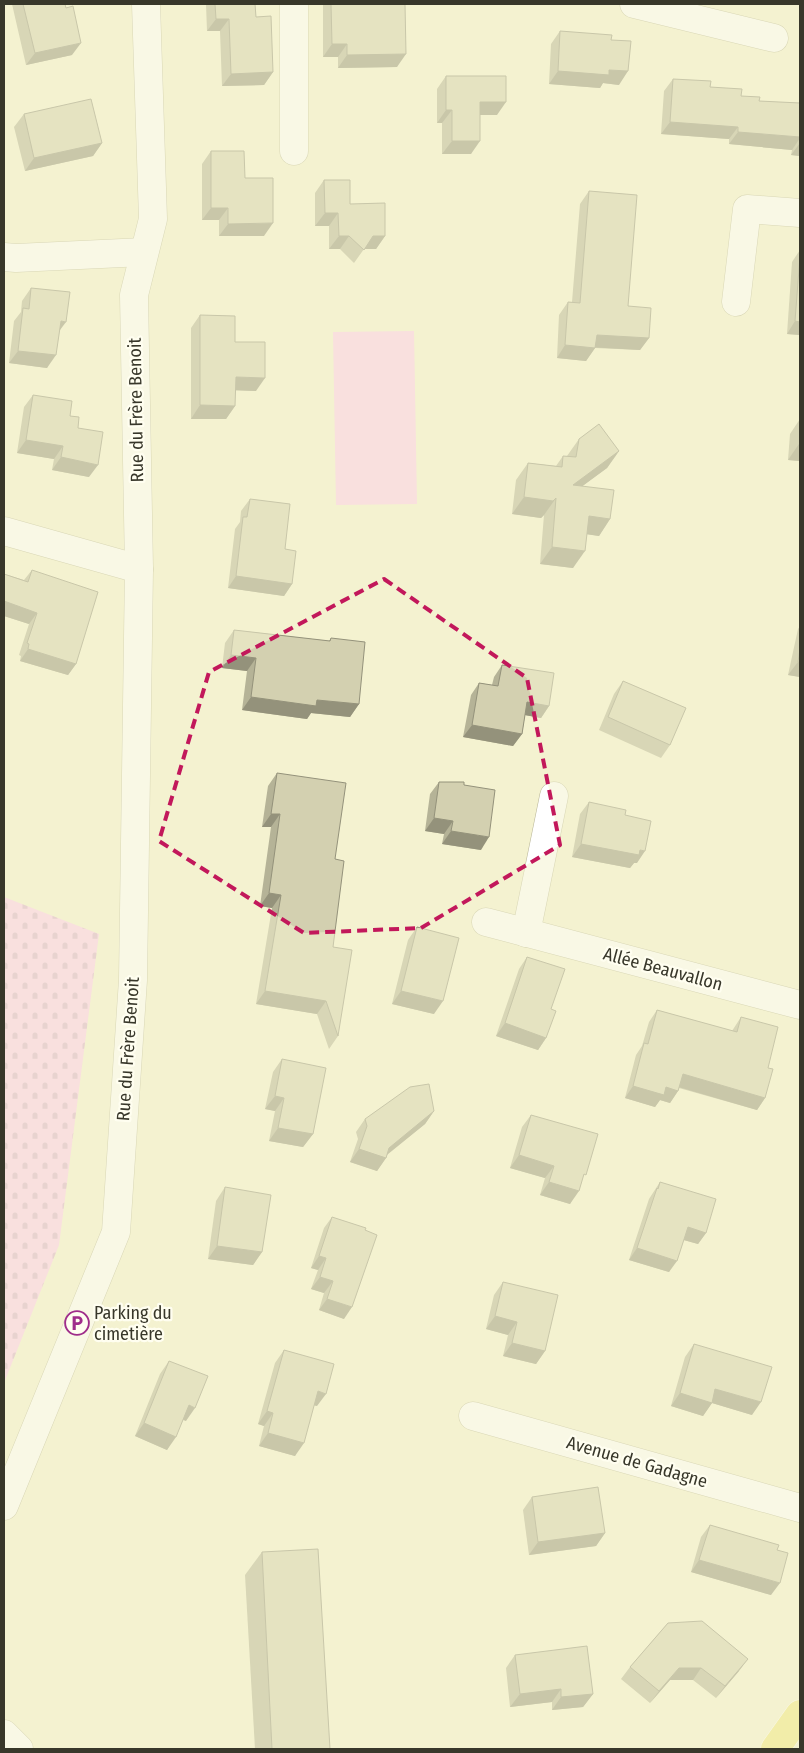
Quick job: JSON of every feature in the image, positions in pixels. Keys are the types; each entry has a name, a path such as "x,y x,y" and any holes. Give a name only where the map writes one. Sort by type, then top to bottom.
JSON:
{"main road":[{"path":"775,1749 800,1714"}],"street":[{"name":"Rue du Frère Benoit","path":"4,1506 116,1232 133,980 138,569 134,295 153,219 146,4"},
{"path":"294,4 294,151"},
{"path":"634,4 774,38"},
{"path":"736,302 747,209 800,212"},
{"path":"4,257 144,252"},
{"path":"4,531 138,569"},
{"path":"526,933 554,796"},
{"name":"Allée Beauvallon","path":"486,922 800,1005"},
{"name":"Avenue de Gadagne","path":"473,1416 800,1508"},
{"path":"4,1734 19,1749"}],"highlighted area":[{"path":"384,579 527,678 560,845 421,928 304,933 159,841 209,672"}],"green space":[{"path":"414,331 417,504 336,505 333,332"},
{"path":"4,897 99,934 59,1245 4,1383"}],"building":[{"path":"23,4 65,4 66,8 73,6 81,43 35,53"},
{"path":"215,4 255,4 256,17 271,16 273,72 231,74 229,19 216,19"},
{"path":"331,4 405,4 406,54 347,55 347,44 332,44"},
{"path":"560,31 612,35 611,40 631,41 628,71 609,70 609,75 558,71"},
{"path":"446,76 506,76 506,102 480,102 480,141 452,141 452,110 446,110"},
{"path":"673,79 711,81 710,87 742,89 741,96 760,97 759,101 800,103 800,137 738,132 738,127 670,122"},
{"path":"91,99 102,143 34,158 24,114"},
{"path":"211,151 244,151 245,178 273,178 273,223 228,224 228,208 211,208"},
{"path":"324,180 350,180 350,204 385,203 385,236 373,236 364,250 349,236 339,236 338,213 325,213"},
{"path":"589,191 637,195 628,306 651,308 649,338 597,335 595,348 565,345 568,302 580,303"},
{"path":"800,256 800,322 795,321"},
{"path":"31,288 70,292 66,322 61,321 56,355 18,351 23,308 29,309"},
{"path":"200,315 235,316 235,342 265,342 265,378 236,377 235,406 200,405"},
{"path":"33,395 72,401 70,416 79,417 78,428 103,432 98,465 61,457 63,446 26,440"},
{"path":"599,424 619,451 573,485 614,490 610,519 589,516 585,551 552,547 556,498 553,501 524,497 528,463 562,467 563,456 576,457 579,439"},
{"path":"250,499 290,504 285,549 296,551 292,584 236,576 243,517 247,517"},
{"path":"32,570 98,592 76,664 28,649 29,644 27,643 37,613 4,601 4,574 28,582"},
{"path":"234,630 330,641 331,638 365,642 359,704 317,700 316,706 251,697 256,658 231,655"},
{"path":"502,665 554,673 549,706 527,702 522,734 472,725 479,683 498,686"},
{"path":"623,681 686,708 670,745 608,717"},
{"path":"277,773 346,783 335,859 344,861 333,947 352,950 338,1036 326,1001 265,991 281,895 269,893 280,814 271,814"},
{"path":"439,782 464,782 464,785 495,790 489,837 451,831 453,821 434,818"},
{"path":"589,802 626,810 625,815 651,821 645,851 640,850 639,855 581,844"},
{"path":"417,927 459,938 443,1001 401,991"},
{"path":"527,957 565,969 551,1009 556,1011 546,1038 505,1023"},
{"path":"657,1010 737,1032 741,1017 778,1027 768,1068 773,1069 765,1098 683,1074 678,1091 666,1087 664,1095 633,1086 644,1043 648,1044"},
{"path":"282,1059 326,1068 313,1134 278,1128 284,1098 275,1096"},
{"path":"429,1084 434,1111 389,1148 386,1158 359,1149 367,1126 365,1119 410,1087"},
{"path":"531,1115 598,1134 586,1175 584,1174 579,1191 549,1182 554,1166 519,1155"},
{"path":"660,1182 716,1199 706,1233 688,1227 677,1261 637,1248"},
{"path":"225,1187 271,1195 262,1252 217,1246"},
{"path":"332,1217 366,1228 365,1230 377,1235 352,1307 327,1299 333,1281 320,1277 326,1258 319,1256"},
{"path":"503,1282 558,1295 545,1351 512,1343 517,1322 495,1316"},
{"path":"694,1344 772,1367 761,1402 715,1389 712,1403 680,1393"},
{"path":"284,1350 334,1364 326,1394 318,1391 304,1443 268,1433 273,1413 267,1411"},
{"path":"169,1361 208,1376 195,1408 189,1405 176,1437 144,1423"},
{"path":"598,1487 605,1533 538,1542 532,1497"},
{"path":"710,1525 779,1545 777,1550 788,1553 780,1583 699,1560"},
{"path":"318,1549 330,1749 272,1749 262,1552"},
{"path":"702,1621 748,1659 725,1686 701,1668 679,1668 659,1691 630,1667 668,1623"},
{"path":"587,1646 593,1694 561,1697 561,1689 520,1694 515,1655"}],"place":[{"name":"Parking du cimetière","path":"77,1323"}]}
